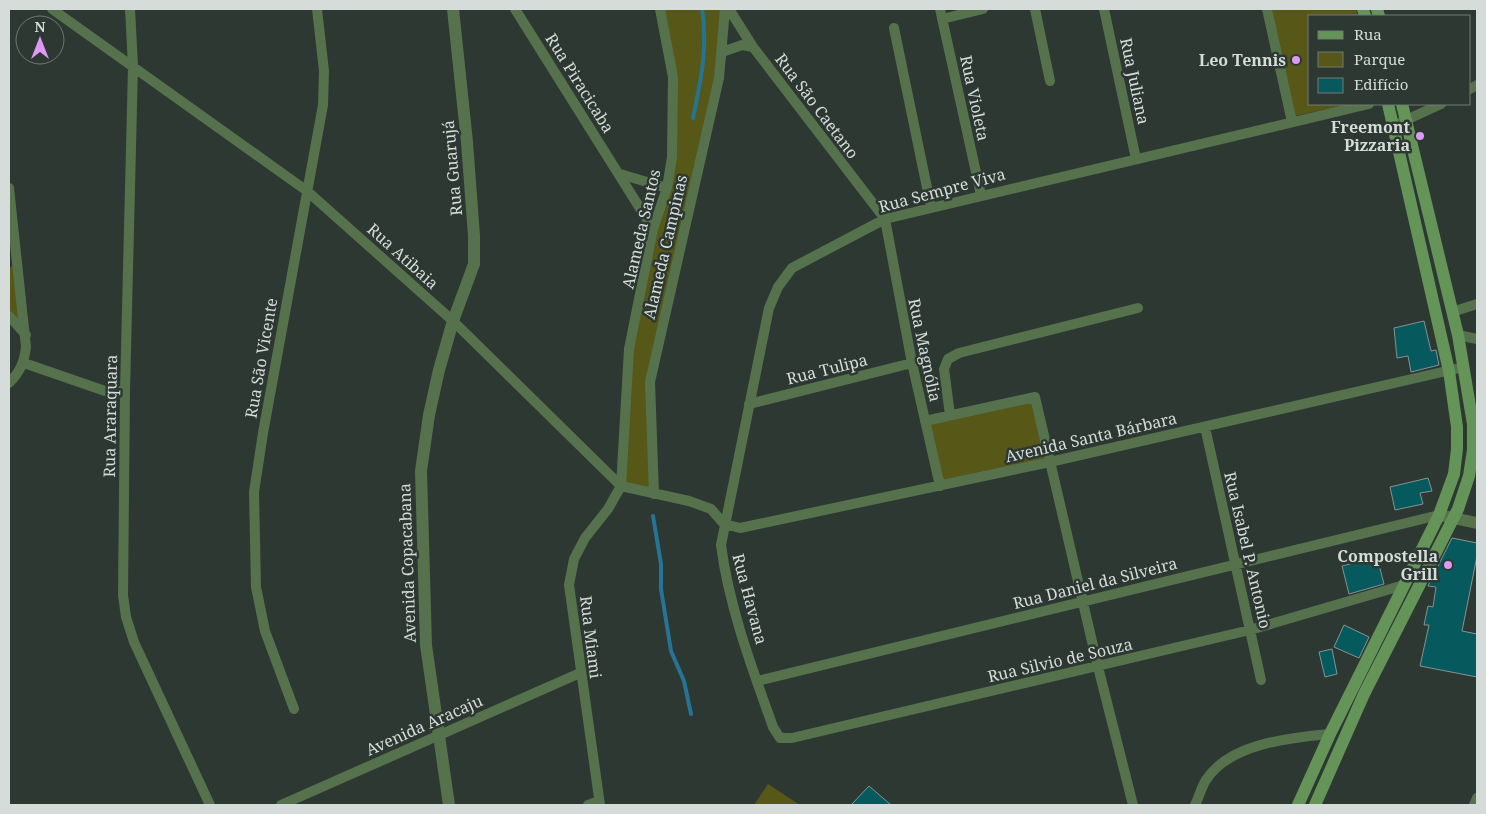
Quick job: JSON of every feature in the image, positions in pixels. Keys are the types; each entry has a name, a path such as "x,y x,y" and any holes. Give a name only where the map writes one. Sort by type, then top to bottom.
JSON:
{"main road":[{"path":"1298,805 1330,734 1439,515 1454,474 1457,427 1449,371 1388,105"},
{"path":"1315,805 1364,694 1453,518 1469,476 1473,450 1473,424 1458,335 1402,105"}],"street":[{"name":"Rua Atibaia","path":"52,9 307,191 453,321 621,486"},
{"name":"Rua Araraquara","path":"130,9 133,66 125,391 123,595 126,617 134,642 210,805"},
{"name":"Rua São Vicente","path":"294,709 265,631 256,587 254,492 323,105 324,70 317,9"},
{"name":"Rua Guarujá","path":"453,9 474,236 474,264 453,321"},
{"name":"Rua Piracicaba","path":"515,9 653,229"},
{"name":"Alameda Santos","path":"621,486 629,349 653,229 667,188 674,132 673,77 660,9"},
{"name":"Rua São Caetano","path":"727,9 753,47 884,219"},
{"name":"Alameda Campinas","path":"654,494 650,382 719,78 727,9"},
{"path":"941,14 983,9"},
{"path":"1035,9 1050,81"},
{"name":"Rua Juliana","path":"1104,9 1136,159"},
{"path":"1266,9 1292,122"},
{"name":"Rua Violeta","path":"941,14 981,195"},
{"path":"894,28 931,207"},
{"path":"722,52 742,45 753,47"},
{"name":"Rua Sempre Viva","path":"724,524 768,308 778,287 792,268 884,219 1365,105"},
{"path":"1393,126 1439,105"},
{"path":"620,174 667,188"},
{"path":"9,188 26,335 24,363 18,374 9,383"},
{"name":"Rua Magnólia","path":"884,219 912,364 940,486"},
{"path":"9,268 17,261"},
{"path":"1452,312 1477,304"},
{"path":"950,416 944,369 948,358 958,353 1138,308"},
{"path":"9,316 26,335"},
{"name":"Avenida Copacabana","path":"449,805 437,736 426,645 421,471 429,415 453,321"},
{"path":"1458,335 1477,339"},
{"path":"24,363 105,391 125,391"},
{"name":"Rua Tulipa","path":"749,404 912,364"},
{"name":"Avenida Santa Bárbara","path":"724,524 740,528 940,486 1464,367"},
{"path":"925,421 1035,397 1082,602 1133,805"},
{"name":"Rua Isabel P. Antonio","path":"1205,427 1261,680"},
{"path":"621,486 689,501 711,509 724,524"},
{"name":"Rua Miami","path":"599,803 569,585 574,559 585,538 608,509 621,486"},
{"path":"1439,515 1477,522"},
{"name":"Rua Daniel da Silveira","path":"757,681 1439,515"},
{"name":"Rua Havana","path":"724,524 721,545 725,576 757,681"},
{"name":"Rua Silvio de Souza","path":"757,681 772,727 780,738 792,738 1250,630 1404,585"},
{"name":"Avenida Aracaju","path":"281,805 580,673"},
{"path":"1195,805 1206,780 1218,767 1251,748 1293,738 1330,734"},
{"path":"1474,805 1477,798"},
{"path":"588,805 599,803"}],"green space":[{"path":"660,9 725,9 722,52 650,382 654,494 621,486 629,349 667,188 673,77"},
{"name":"Leo Tennis","path":"1271,9 1356,9 1358,15 1308,15 1308,105 1344,105 1295,116"},
{"path":"17,261 25,333 9,315 9,269"},
{"path":"1035,397 1050,462 940,486 925,421"},
{"path":"768,784 800,805 754,805"}],"building":[{"path":"1424,321 1431,351 1436,350 1439,365 1411,372 1408,356 1397,358 1394,328"},
{"path":"1428,478 1432,491 1420,493 1423,504 1395,510 1390,487"},
{"path":"1452,538 1477,543 1477,556 1462,631 1477,634 1477,677 1420,666 1429,625 1424,625 1428,606 1433,607 1436,587 1428,586"},
{"path":"1377,557 1384,584 1349,594 1342,566"},
{"path":"1344,625 1369,637 1359,658 1334,647"},
{"path":"1332,649 1337,674 1325,677 1319,652"},
{"path":"869,786 891,805 851,805"}],"waterway":[{"path":"693,118 704,50 702,9"},
{"path":"653,516 661,564 661,589 671,651 684,681 691,714"}],"place":[{"name":"Leo Tennis","path":"1296,60"},
{"name":"Freemont Pizzaria","path":"1420,136"},
{"name":"Compostella Grill","path":"1448,565"}]}
